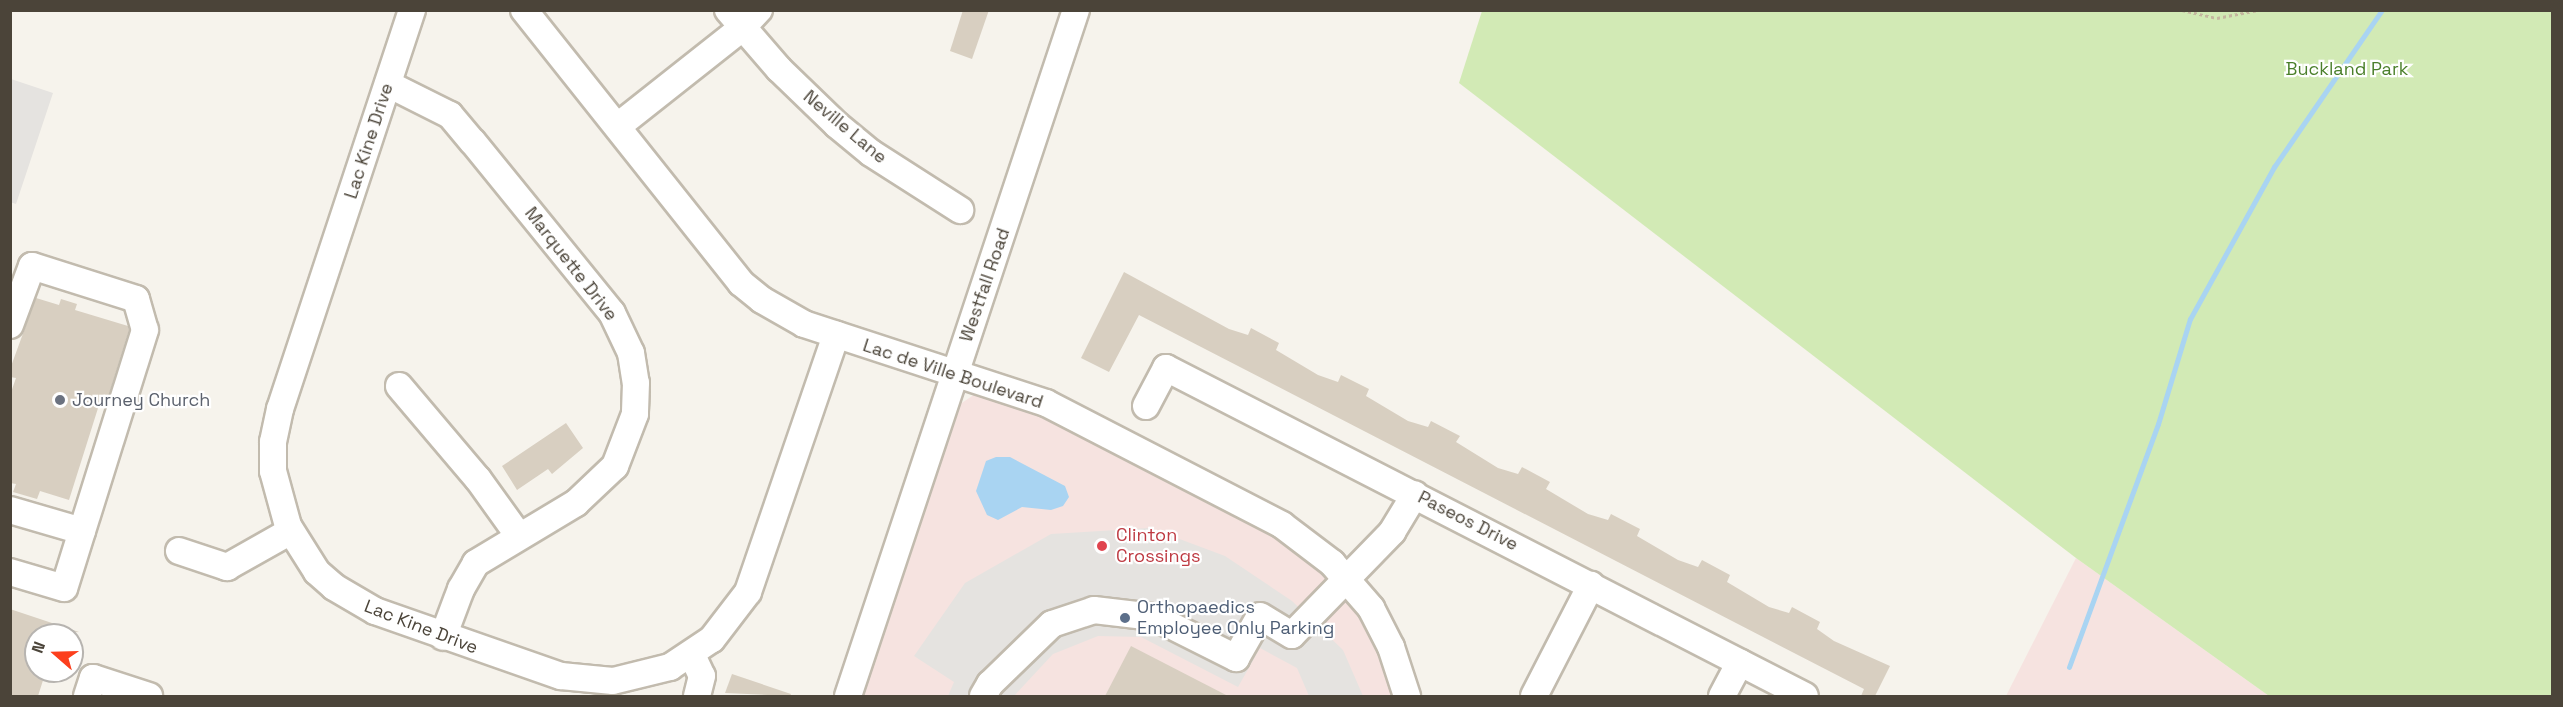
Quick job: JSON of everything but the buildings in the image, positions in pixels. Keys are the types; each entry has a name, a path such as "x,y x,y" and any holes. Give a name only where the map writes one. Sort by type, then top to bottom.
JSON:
{"street":[{"name":"Lac Kine Drive","path":"412,10 276,431 273,471 278,500 291,531 317,572 334,587 375,611 537,669 584,680 633,678 670,667 692,655 725,625 748,592 836,335"},
{"name":"Lac de Ville Boulevard","path":"524,10 741,283 779,311 836,335 1046,403 1282,525 1309,543 1348,580 1383,627 1407,696"},
{"name":"Westfall Road","path":"848,696 1076,10"},
{"path":"618,126 743,16"},
{"name":"Neville Lane","path":"743,16 837,125 871,153 960,210"},
{"name":"Marquette Drive","path":"388,84 450,115 612,313 631,353 636,383 635,414 615,466 576,502 477,563 461,589 443,637"},
{"path":"10,325 33,266 136,299 145,330 64,588 10,572"},
{"name":"Paseos Drive","path":"1146,406 1166,368 1416,494 1805,696"},
{"path":"399,386 478,478 519,536"},
{"path":"984,696 990,684 1052,624 1094,610 1154,617 1236,658 1260,616 1292,635 1348,580 1392,531 1416,494"},
{"path":"10,510 82,531"},
{"path":"179,551 226,567 291,531"},
{"path":"1534,696 1591,585"},
{"path":"692,655 702,676 697,696"},
{"path":"1722,696 1740,662"},
{"path":"87,696 93,678 149,696"}],"path":[{"path":"2182,10 2217,18 2258,10"}],"shaded area":[{"path":"11,79 53,93 16,204 10,202"},
{"name":"Clinton Crossings","path":"975,394 987,395 1042,415 1285,540 1317,564 1359,612 1380,650 1395,696 862,696 956,407"},
{"name":"Orthopaedics Employee Only Parking","path":"1150,528 1225,556 1292,601 1343,650 1363,696 1309,696 1297,668 1260,648 1238,687 1141,637 1098,636 1053,654 1014,696 948,696 954,682 914,656 965,583 1051,534"},
{"path":"2076,558 2269,696 2006,696"}],"green space":[{"name":"Buckland Park","path":"1482,11 2552,11 2552,696 2269,696 2076,558 1459,83"}],"water":[{"path":"996,457 1010,457 1065,486 1069,497 1063,506 1051,510 1022,507 998,520 987,515 976,491 986,461"}],"waterway":[{"path":"2069,667 2158,424 2190,319 2274,167 2382,10"}],"place":[{"name":"Journey Church","path":"60,400"},
{"name":"Clinton Crossings","path":"1102,546"},
{"name":"Orthopaedics Employee Only Parking","path":"1125,618"}]}
